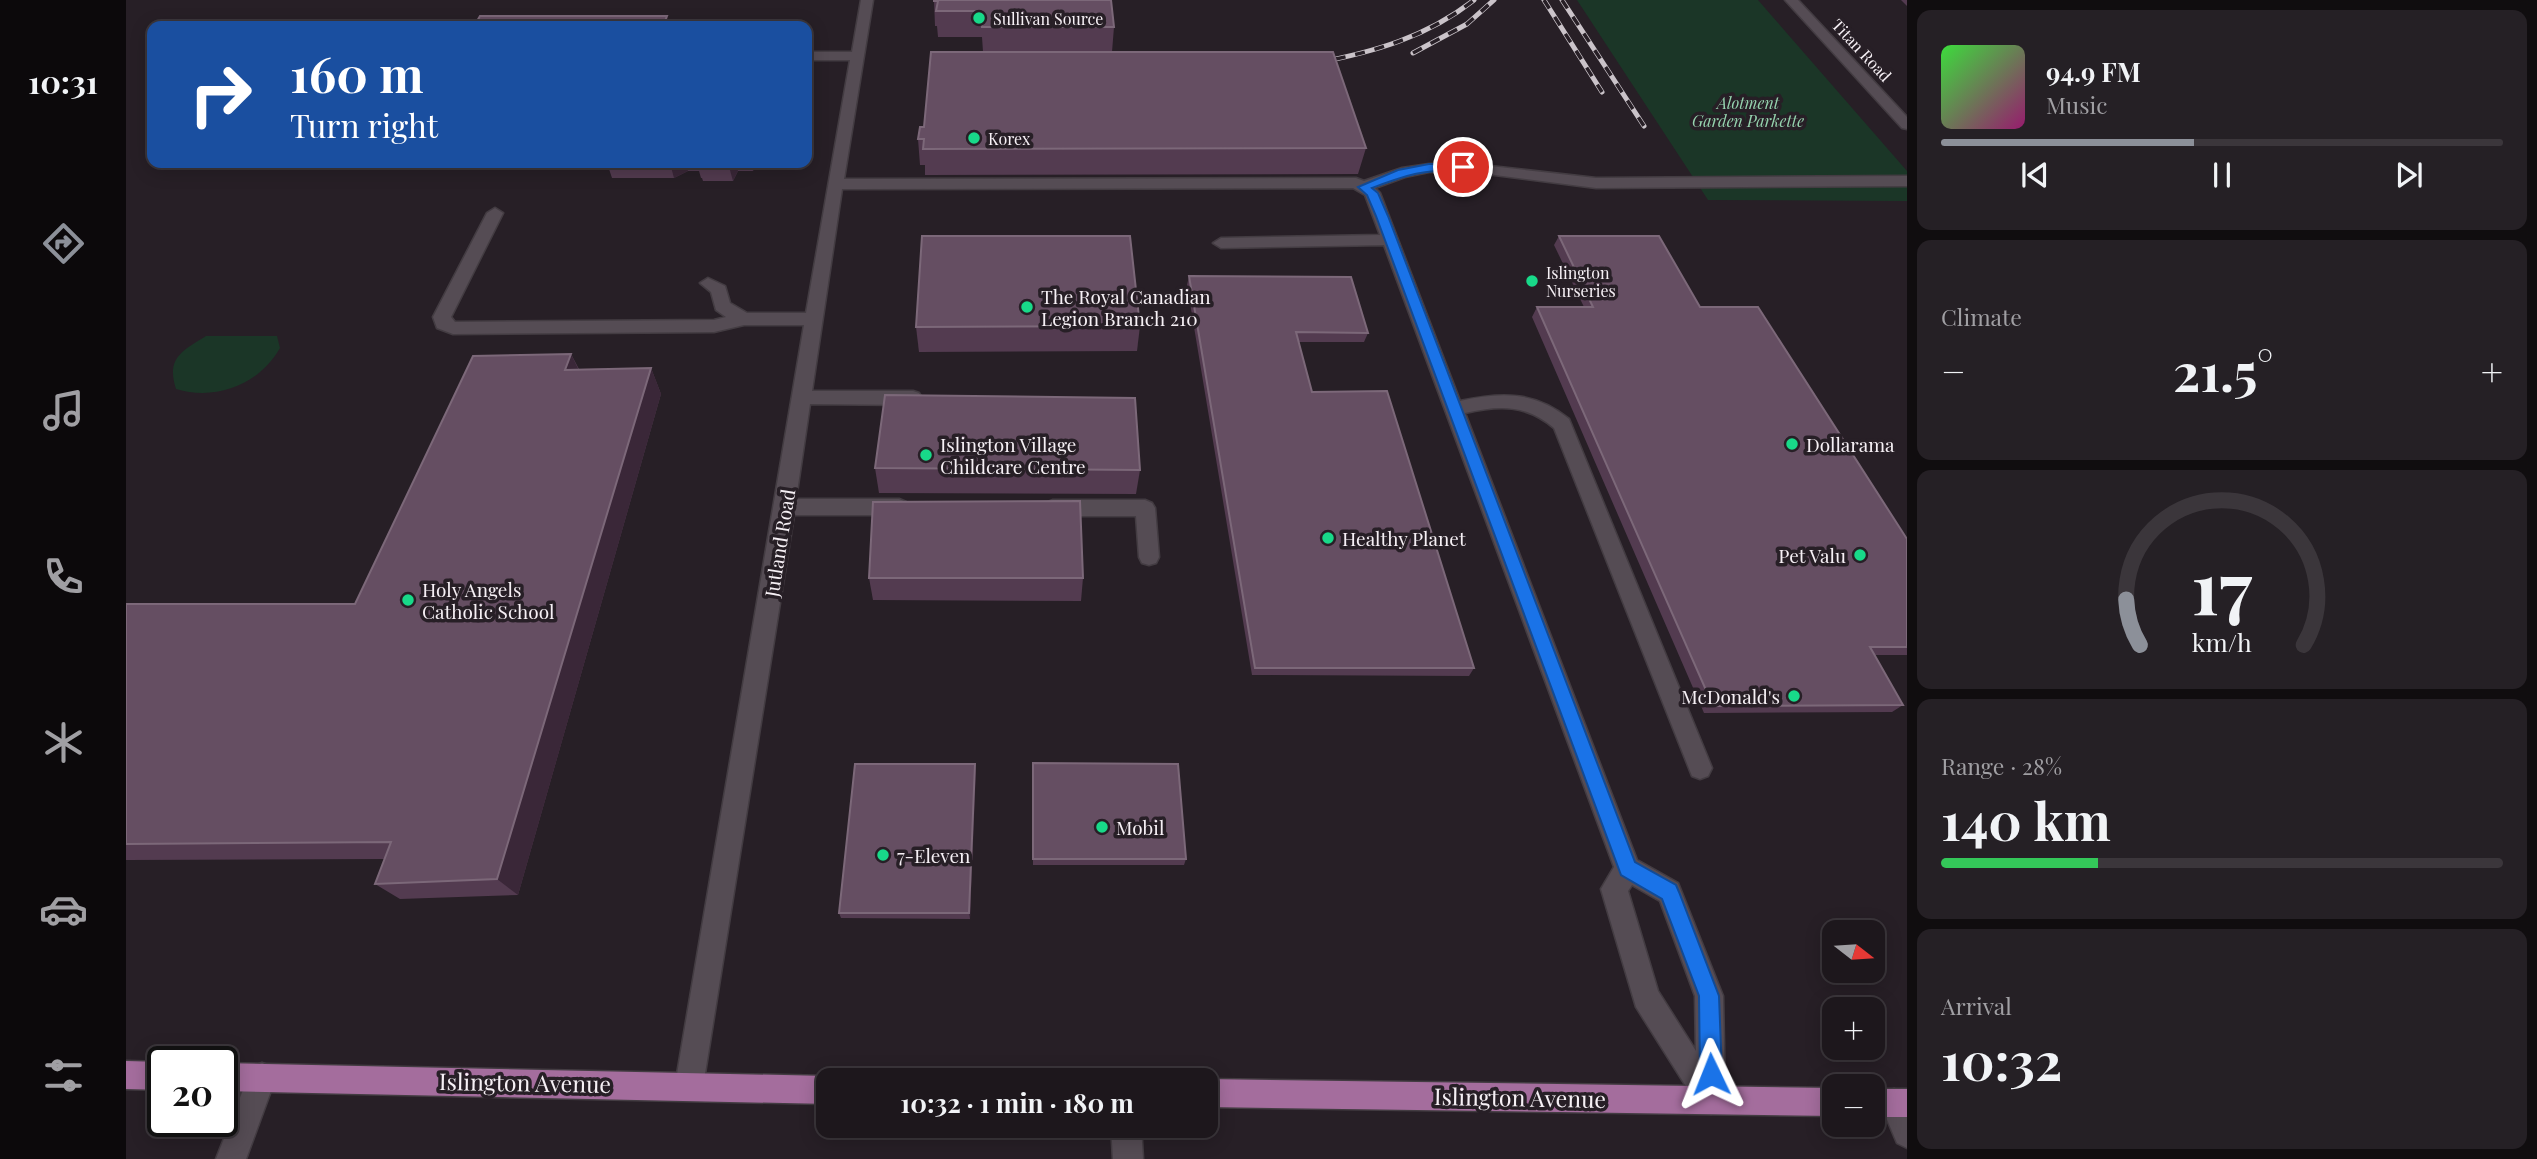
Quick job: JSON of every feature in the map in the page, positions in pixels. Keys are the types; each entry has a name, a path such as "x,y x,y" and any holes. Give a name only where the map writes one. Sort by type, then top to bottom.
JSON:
{"main road":[{"path":"126,1076 147,1076"},
{"name":"Islington Avenue","path":"238,1077 816,1090"},
{"name":"Islington Avenue","path":"1218,1093 1822,1102"}],"street":[{"name":"Jutland Road","path":"689,1086 867,0"},
{"name":"Titan Road","path":"1791,0 1907,125"},
{"path":"812,56 857,56"},
{"path":"1363,187 1402,173 1429,168 1463,167 1596,183 1907,181"},
{"path":"836,184 1356,183 1372,193 1628,869 1670,892 1709,996 1711,1100"},
{"path":"495,213 442,317 443,324 453,328 714,326 744,319 813,319"},
{"path":"1221,243 1391,240"},
{"path":"708,283 719,290 719,304 723,308 744,319"},
{"path":"800,397 937,398"},
{"path":"1456,409 1498,399 1524,401 1538,406 1562,424 1700,768"},
{"path":"785,507 925,508"},
{"path":"1035,508 1145,508 1149,557"},
{"path":"1628,869 1614,889 1646,998 1711,1100"},
{"path":"231,1159 262,1077"},
{"path":"1891,1103 1907,1133"},
{"path":"1127,1138 1128,1159"}],"green space":[{"name":"Alotment Garden Parkette","path":"1577,0 1758,0 1907,171 1907,201 1708,200"},
{"path":"206,336 277,336 280,348 261,372 235,387 206,393 176,389 173,370 178,356"}],"building":[{"path":"934,0 1111,0 1114,27 982,27 982,11 936,11 938,1"},
{"path":"480,16 667,16 665,21 477,21"},
{"path":"931,52 1333,52 1366,148 923,149 924,139 918,139 920,127 924,127"},
{"name":"The Royal Canadian Legion Branch 210","path":"922,236 1130,236 1140,326 916,327"},
{"path":"1559,236 1659,236 1700,307 1758,307 1907,539 1907,647 1870,647 1903,705 1713,706 1537,307 1593,307"},
{"name":"Healthy Planet","path":"1189,276 1351,277 1368,333 1296,332 1312,392 1387,391 1474,668 1255,668"},
{"path":"571,354 565,370 651,368 497,879 375,884 391,842 126,844 126,604 355,604 473,356"},
{"path":"885,395 1135,398 1140,470 875,468"},
{"path":"1080,501 1083,578 869,578 873,502"},
{"path":"1033,763 1178,764 1186,859 1033,859"},
{"path":"855,764 975,764 969,913 839,913"}],"railway":[{"path":"1316,63 1359,54 1399,41 1438,24 1474,0"},
{"path":"1413,53 1467,24 1494,0"},
{"path":"1544,0 1602,92"},
{"path":"1562,0 1644,126"}],"place":[{"name":"Sullivan Source","path":"979,18"},
{"name":"Korex","path":"974,138"},
{"name":"Islington Nurseries","path":"1532,281"},
{"name":"The Royal Canadian Legion Branch 210","path":"1027,307"},
{"name":"Dollarama","path":"1792,444"},
{"name":"Islington Village Childcare Centre","path":"926,455"},
{"name":"Healthy Planet","path":"1328,538"},
{"name":"Pet Valu","path":"1860,555"},
{"name":"Holy Angels Catholic School","path":"408,600"},
{"name":"McDonald's","path":"1794,696"},
{"name":"Mobil","path":"1102,827"},
{"name":"7-Eleven","path":"883,855"}],"route":[{"path":"1463,167 1429,168 1402,173 1363,187 1372,193 1382,216 1628,869 1670,892 1709,996 1711,1074"}]}
